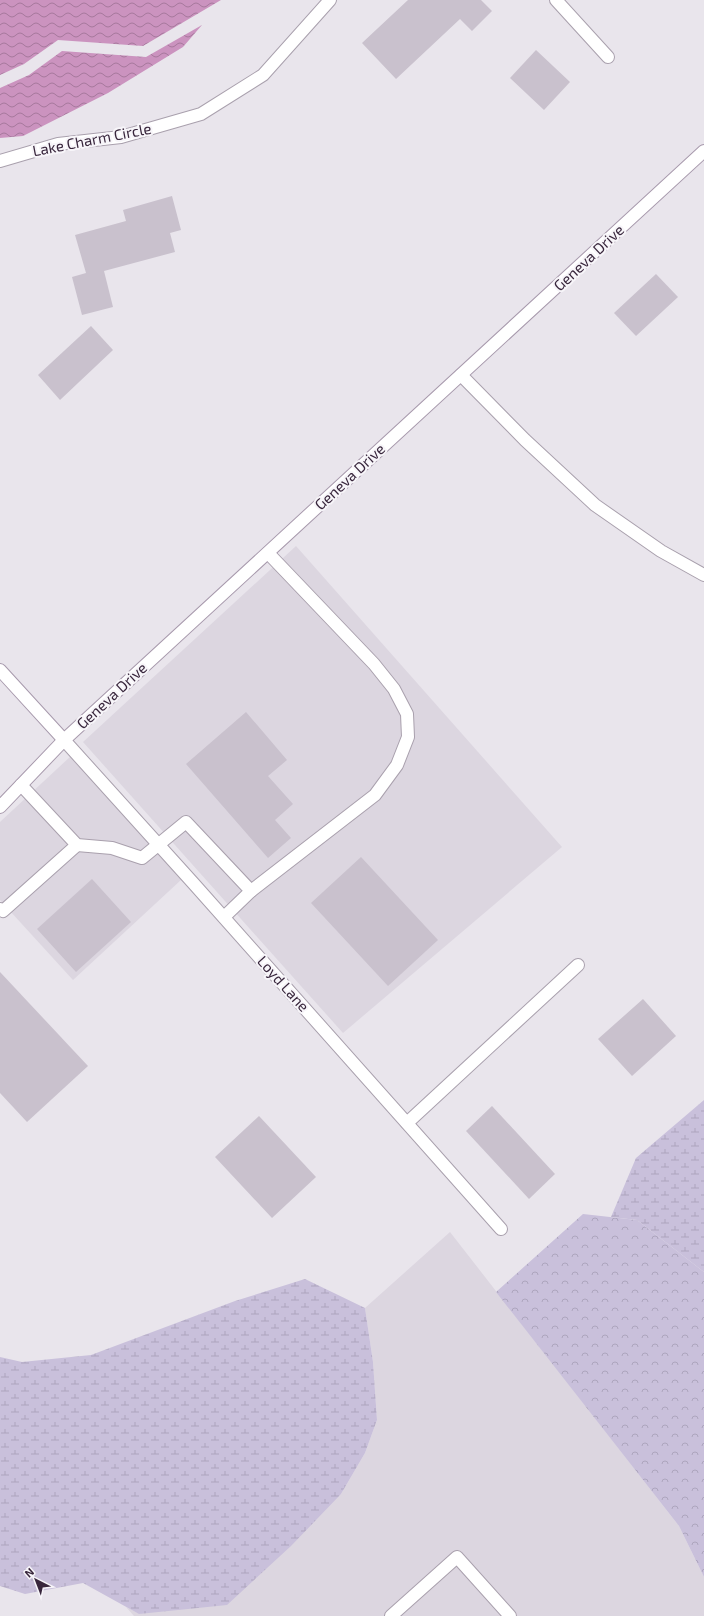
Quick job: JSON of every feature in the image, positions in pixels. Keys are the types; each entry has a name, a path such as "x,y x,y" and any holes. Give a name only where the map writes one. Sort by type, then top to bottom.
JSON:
{"street":[{"name":"Lake Charm Circle","path":"0,161 58,144 121,137 201,114 263,75 330,0"},
{"path":"556,0 608,57"},
{"name":"Geneva Drive","path":"0,807 64,740 704,151"},
{"path":"461,376 524,440 595,505 662,550 704,575"},
{"path":"224,917 251,892 375,795 397,765 408,737 407,714 394,689 374,664 268,553"},
{"name":"Loyd Lane","path":"0,670 159,844 501,1229"},
{"path":"21,785 77,845 112,848 142,858 186,822 251,892"},
{"path":"0,909 3,911 77,845"},
{"path":"407,1124 578,964"},
{"path":"391,1616 458,1557 510,1616"}],"shaded area":[{"path":"296,546 562,847 343,1033 83,742"},
{"path":"71,756 182,879 73,980 0,900 0,822"},
{"path":"450,1232 679,1526 704,1577 704,1616 134,1616 126,1607 140,1614 341,1494 365,1453 377,1420 373,1362 365,1308"}],"green space":[{"path":"704,1100 704,1272 637,1220 611,1217 636,1158"},
{"path":"583,1214 637,1220 704,1272 704,1577 679,1526 496,1292"},
{"path":"305,1279 365,1308 373,1362 377,1420 365,1453 341,1494 291,1546 227,1605 139,1614 83,1583 25,1594 0,1586 0,1357 22,1362 91,1355 235,1301"}],"water":[{"path":"0,0 221,0 143,46 58,40 24,64 0,75"},
{"path":"202,25 183,47 108,93 23,136 0,138 0,88 29,75 62,51 146,57"}],"building":[{"path":"408,0 481,0 492,11 472,31 460,19 396,79 362,43"},
{"path":"536,50 570,82 544,110 510,78"},
{"path":"172,196 181,230 170,233 175,252 104,271 113,307 82,315 72,277 86,273 75,235 126,221 123,210"},
{"path":"656,274 678,297 636,336 614,313"},
{"path":"91,326 113,350 60,400 38,375"},
{"path":"246,712 287,760 268,776 293,804 275,820 291,838 268,858 186,764"},
{"path":"361,857 438,940 388,986 311,903"},
{"path":"92,879 131,922 76,972 37,929"},
{"path":"0,972 88,1066 27,1122 0,1093"},
{"path":"643,999 676,1036 632,1076 598,1039"},
{"path":"492,1106 555,1174 529,1199 466,1131"},
{"path":"259,1116 316,1177 272,1218 215,1157"}]}
